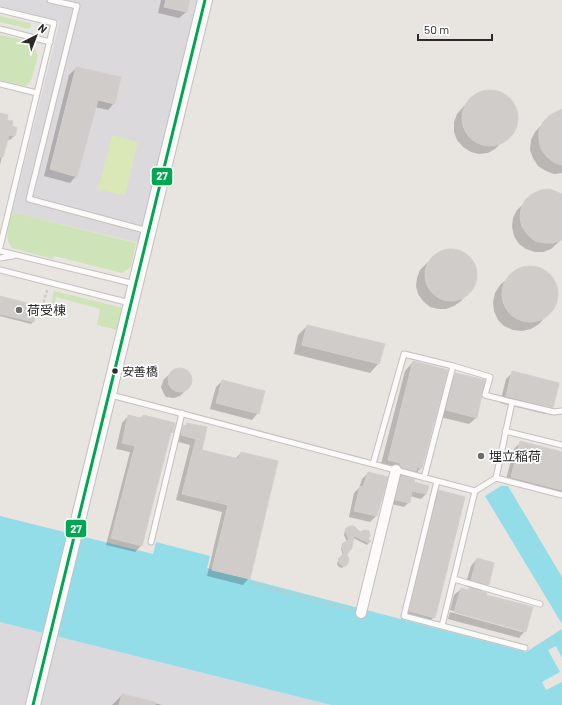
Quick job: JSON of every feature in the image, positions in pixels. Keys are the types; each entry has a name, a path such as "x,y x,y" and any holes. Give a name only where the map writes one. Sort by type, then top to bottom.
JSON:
{"street":[{"path":"33,705 205,0"},
{"path":"361,613 396,470"}],"lane":[{"path":"50,0 76,6 29,199 148,231"},
{"path":"0,10 54,23 0,247"},
{"path":"0,30 50,42"},
{"path":"0,84 37,94"},
{"path":"0,251 135,284"},
{"path":"0,258 16,255"},
{"path":"0,270 130,303"},
{"path":"373,464 404,354 490,376 485,395 554,412 562,411"},
{"path":"424,478 454,366"},
{"path":"108,395 182,413 475,491"},
{"path":"496,478 512,402"},
{"path":"151,542 182,413"},
{"path":"505,431 562,446"},
{"path":"442,626 475,491 496,478 562,495"},
{"path":"437,481 404,616 525,648"},
{"path":"454,579 540,604"}],"path":[{"path":"38,307 42,308 47,290"},
{"path":"251,583 361,613"},
{"path":"547,639 552,648"}],"shaded area":[{"path":"0,0 200,0 139,243 12,212 60,21 0,6"},
{"path":"0,622 331,705 0,705"}],"green space":[{"path":"0,16 30,23 31,26 29,29 0,22"},
{"path":"0,35 17,38 28,42 36,50 37,58 32,77 29,83 25,86 0,80"},
{"path":"112,135 138,142 125,196 98,189"},
{"path":"12,212 136,243 131,267 122,273 54,256 53,259 12,248 9,244 7,235"},
{"path":"54,291 123,308 118,330 97,325 100,309 56,297 54,306 51,305"}],"water":[{"path":"501,486 508,486 562,577 562,624 485,496"},
{"path":"0,516 153,554 156,542 210,556 207,568 526,652 562,629 562,705 331,705 0,622"}],"pier":[{"path":"556,646 562,658 562,682 546,690 542,682 560,672 548,650"}],"building":[{"path":"166,0 190,0 187,12 164,7"},
{"path":"76,67 121,77 115,104 98,100 77,177 50,169"},
{"path":"490,90 501,92 510,98 516,107 518,118 516,129 510,138 501,144 490,146 479,144 470,138 464,129 462,118 464,107 470,98 479,92"},
{"path":"562,109 562,165 555,163 547,157 541,149 539,131 543,122 550,115"},
{"path":"0,113 8,115 7,120 13,121 12,126 17,128 15,136 9,135 3,157 0,157"},
{"path":"550,189 562,194 562,240 553,243 544,243 535,241 522,227 520,218 521,209 525,200 532,194 541,190"},
{"path":"446,249 456,249 470,256 477,270 477,280 470,294 456,301 446,301 436,297 429,290 425,280 425,270 429,260 436,253"},
{"path":"524,266 536,266 550,274 558,288 556,305 550,314 536,322 524,322 514,317 507,310 502,300 502,288 507,278 514,271"},
{"name":"荷受棟","path":"0,296 38,306 34,322 0,314"},
{"path":"307,325 385,344 379,364 302,345"},
{"path":"413,361 448,370 422,468 417,467 416,471 402,468 400,463 388,460"},
{"path":"180,368 189,371 192,380 189,389 180,392 171,389 168,380 171,371"},
{"path":"512,371 559,383 553,408 506,396"},
{"path":"455,373 485,380 477,418 446,410"},
{"path":"222,380 265,391 259,414 216,403"},
{"path":"128,415 141,418 143,415 175,423 173,433 171,432 142,546 111,538 135,446 122,443"},
{"path":"187,423 207,427 202,450 239,459 241,452 278,461 250,579 212,570 228,505 182,494 196,439 181,435 183,425 186,426"},
{"path":"520,441 562,452 562,490 511,477"},
{"path":"368,472 388,477 377,516 354,511 360,486 363,487"},
{"path":"401,476 415,479 414,482 429,486 426,494 412,491 410,503 395,500"},
{"path":"439,490 465,497 435,618 409,611"},
{"path":"349,526 354,526 360,532 365,530 369,531 370,536 368,539 371,541 369,543 354,536 352,548 347,554 349,560 348,563 346,566 343,566 339,563 338,559 344,553 342,544 349,539 345,531"},
{"path":"477,558 494,563 489,585 471,580"},
{"path":"461,588 469,590 469,588 487,593 486,595 533,607 526,632 454,612"},
{"path":"122,694 155,702 155,705 119,705"}],"transit line":[{"name":"27","path":"33,705 205,0"}],"place":[{"name":"荷受棟","path":"19,310"},
{"name":"安善橋","path":"115,371"},
{"name":"埋立稲荷","path":"481,456"}]}
